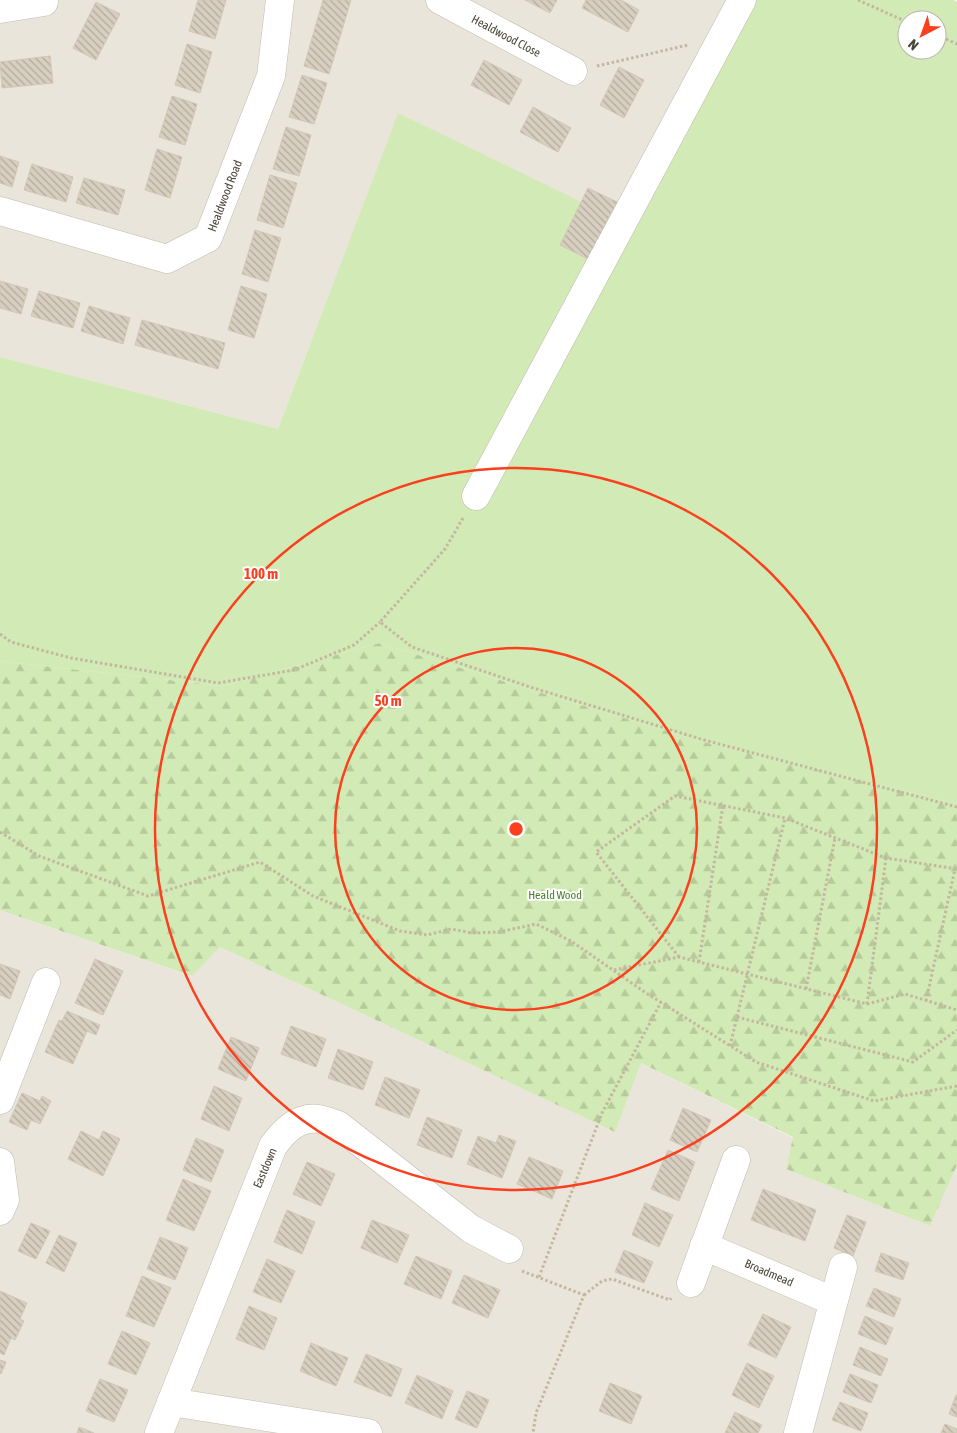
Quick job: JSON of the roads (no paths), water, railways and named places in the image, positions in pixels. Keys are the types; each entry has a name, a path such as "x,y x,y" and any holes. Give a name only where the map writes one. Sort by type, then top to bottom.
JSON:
{"street":[{"name":"Healdwood Road","path":"0,211 166,258 208,238 271,76 280,0"},
{"name":"Healdwood Close","path":"440,0 573,71"},
{"path":"476,496 742,0"},
{"path":"0,1100 11,1039 46,982"},
{"name":"Eastdown","path":"159,1433 273,1146 284,1131 299,1121 318,1119 338,1125 471,1229 509,1249"},
{"path":"691,1283 736,1160"},
{"path":"0,1162 5,1200 0,1211"},
{"name":"Broadmead","path":"704,1246 833,1301"},
{"path":"798,1433 843,1267"},
{"path":"171,1402 368,1433"}],"park label":[{"name":"Heald Wood","path":"555,895"}]}
